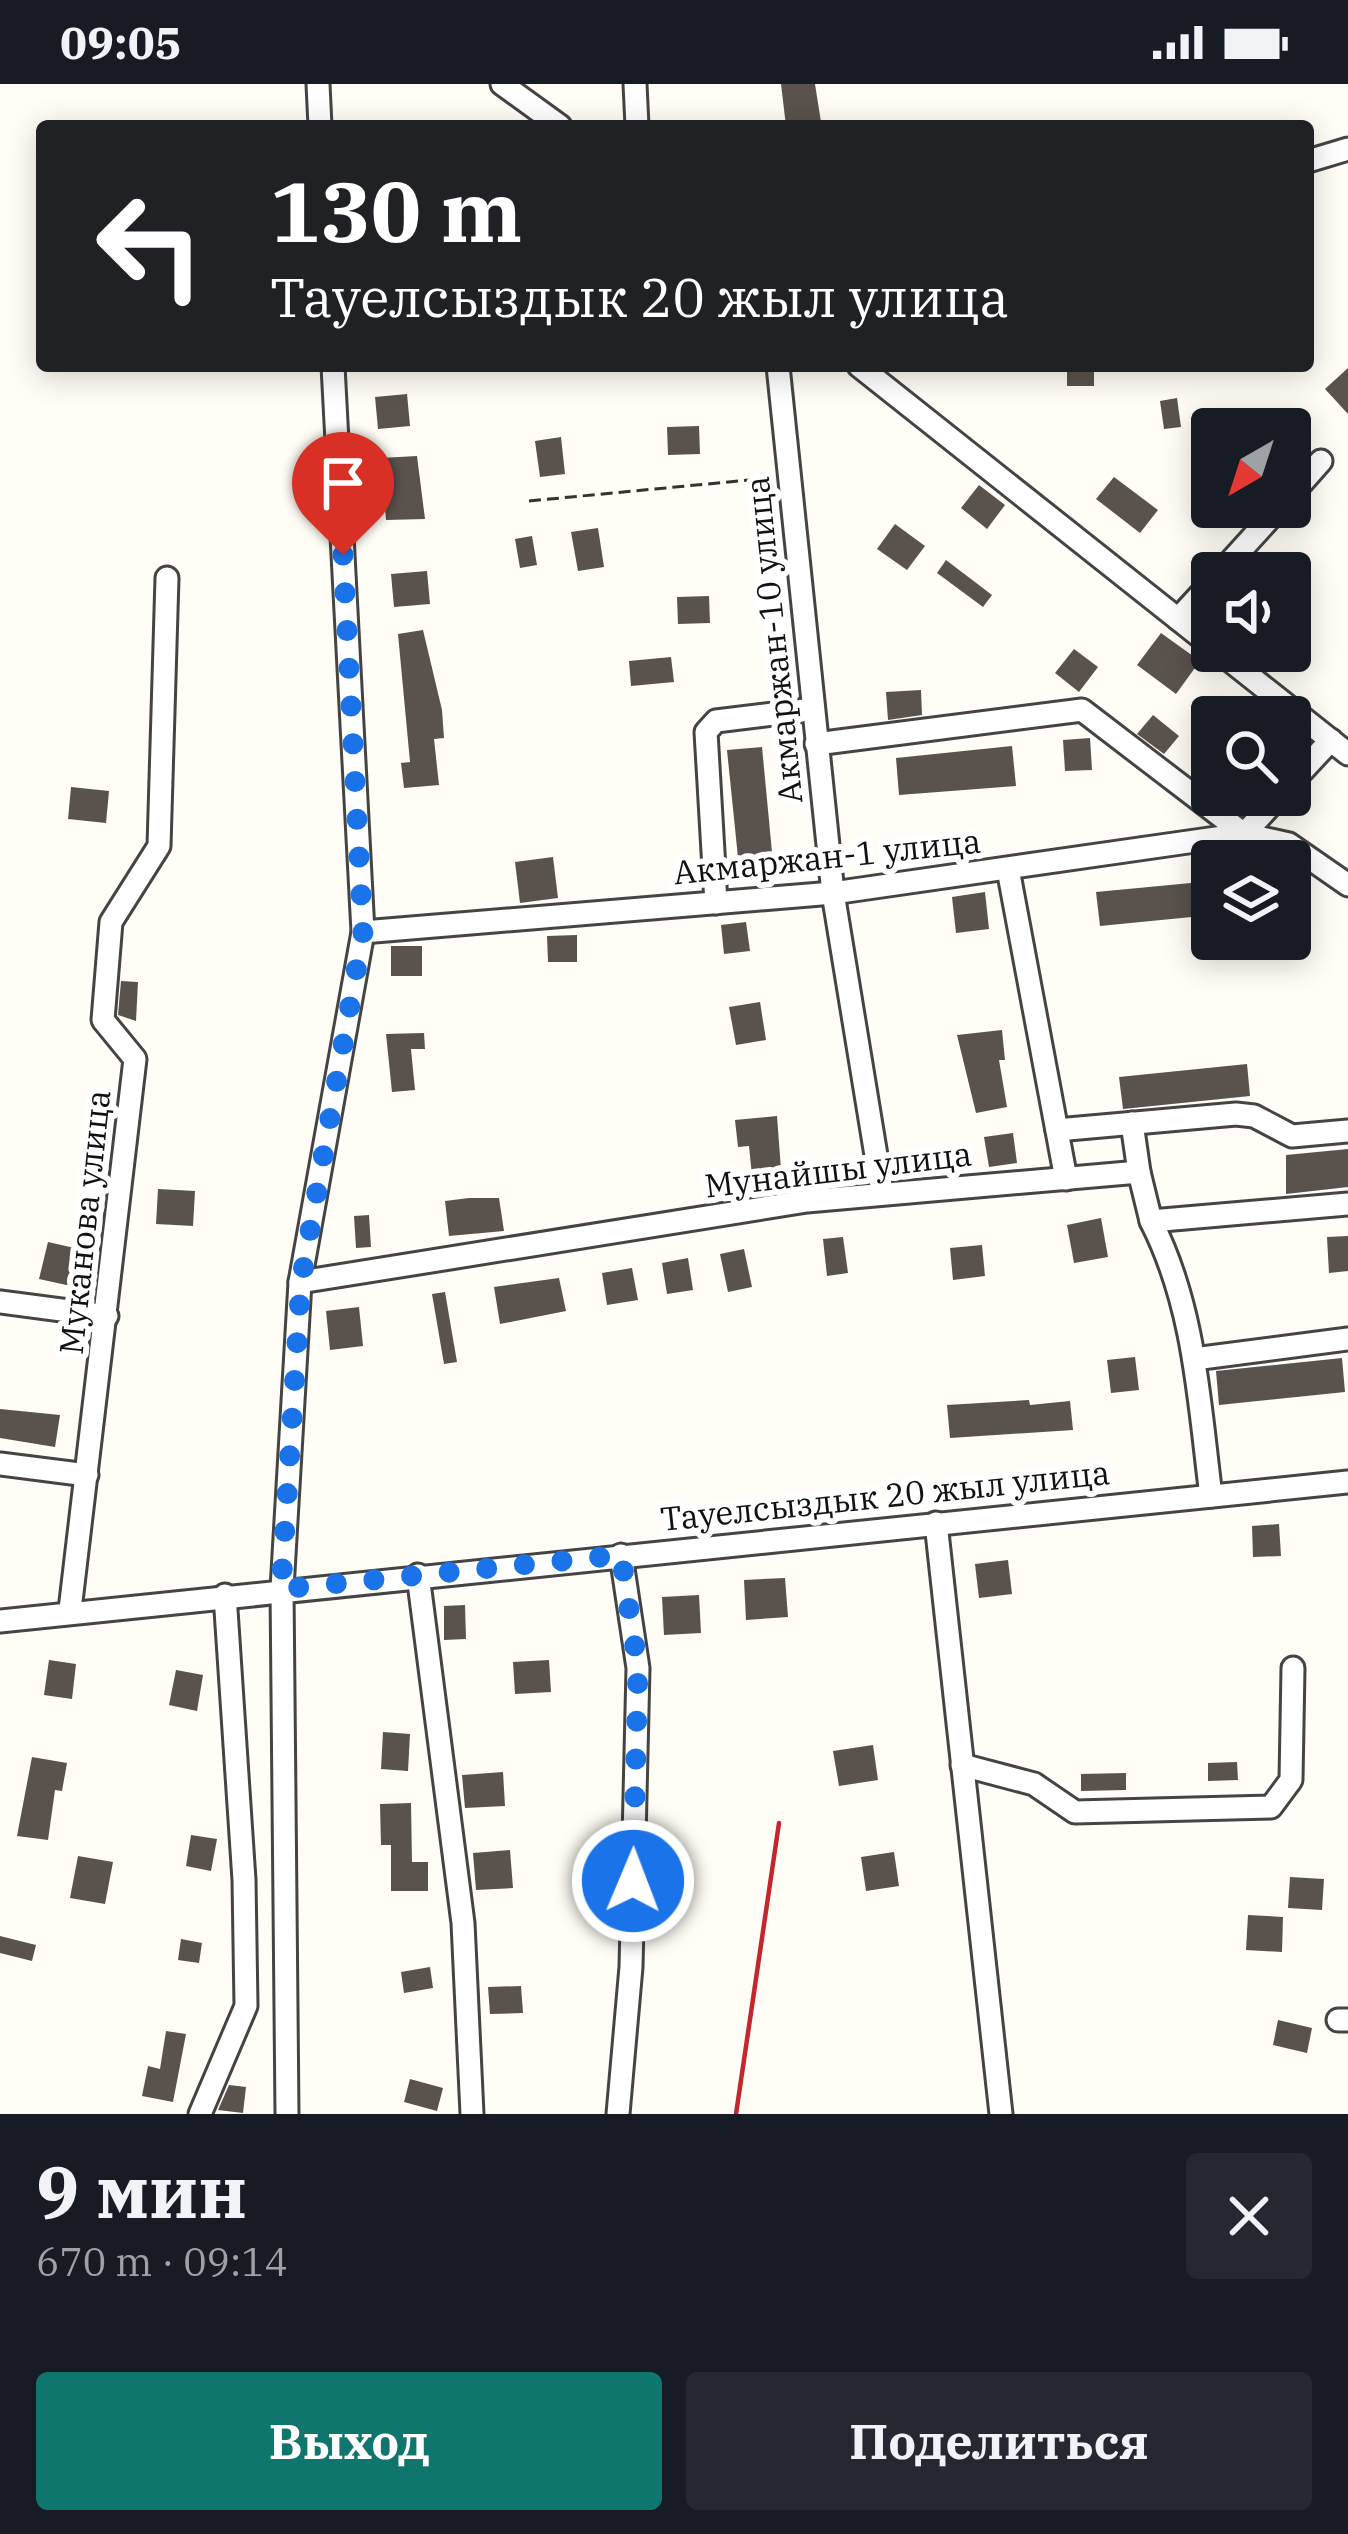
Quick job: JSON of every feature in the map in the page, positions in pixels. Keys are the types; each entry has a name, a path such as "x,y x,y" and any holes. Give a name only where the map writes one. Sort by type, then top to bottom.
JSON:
{"street":[{"path":"318,84 320,120"},
{"path":"502,84 552,120"},
{"path":"635,84 637,120"},
{"path":"1314,159 1348,149"},
{"path":"287,2114 281,1589 301,1282 363,932 333,372"},
{"name":"Акмаржан-10 улица","path":"779,372 833,893 883,1192"},
{"path":"867,372 1191,630"},
{"path":"1311,472 1321,461"},
{"path":"1239,552 1261,528"},
{"name":"Муканова улица","path":"70,1610 135,1059 103,1020 111,922 158,846 167,578"},
{"path":"1178,620 1191,605"},
{"path":"1245,672 1339,747 1311,768"},
{"path":"716,903 706,732 716,721 813,709"},
{"path":"817,744 1082,710 1244,834 1289,844 1348,885"},
{"path":"1244,834 1261,816"},
{"name":"Акмаржан-1 улица","path":"363,932 833,893 1244,834"},
{"path":"1008,869 1066,1179"},
{"path":"1057,1130 1236,1114 1292,1136 1348,1132"},
{"path":"1132,1123 1151,1221 1177,1276 1194,1359 1211,1496"},
{"name":"Мунайшы улица","path":"301,1282 883,1192 1139,1172"},
{"path":"1151,1221 1348,1204"},
{"path":"0,1302 107,1316"},
{"path":"1194,1359 1348,1339"},
{"path":"0,1464 87,1475"},
{"name":"Тауелсыздык 20 жыл улица","path":"0,1621 225,1594 1348,1482"},
{"path":"936,1523 1001,2114"},
{"path":"618,2114 631,1967 638,1668 621,1555"},
{"path":"418,1575 463,1923 472,2114"},
{"path":"200,2114 246,2006 244,1880 225,1594"},
{"path":"962,1765 1034,1784 1076,1812 1271,1807 1291,1780 1293,1668"}],"path":[{"path":"529,501 790,476"}],"building":[{"path":"781,84 815,84 821,120 785,120"},
{"path":"1348,368 1348,414 1325,389"},
{"path":"1067,372 1094,372 1094,386 1067,386"},
{"path":"407,394 410,426 378,429 375,397"},
{"path":"1177,398 1181,427 1164,429 1160,401"},
{"path":"699,426 700,454 668,455 667,427"},
{"path":"561,437 565,474 540,477 535,441"},
{"path":"417,456 425,519 386,520 381,458"},
{"path":"1114,477 1158,510 1140,533 1096,499"},
{"path":"979,485 1005,505 987,529 961,508"},
{"path":"895,524 925,546 907,570 877,549"},
{"path":"598,528 604,567 578,571 571,532"},
{"path":"532,536 537,565 520,568 515,539"},
{"path":"946,560 992,595 983,607 937,573"},
{"path":"427,571 430,604 394,607 391,574"},
{"path":"709,596 710,623 678,624 677,597"},
{"path":"423,630 442,710 444,738 434,739 439,785 404,788 401,763 410,762 398,634"},
{"path":"1161,633 1191,655 1192,672 1176,694 1137,665"},
{"path":"1074,649 1098,667 1079,692 1055,673"},
{"path":"671,657 674,682 631,686 629,661"},
{"path":"921,690 922,715 888,720 886,692"},
{"path":"1153,715 1179,736 1164,754 1137,734"},
{"path":"1090,738 1092,770 1065,771 1063,740"},
{"path":"1012,746 1016,786 899,795 896,758"},
{"path":"762,747 774,873 740,877 727,750"},
{"path":"71,787 109,791 106,823 68,819"},
{"path":"553,857 558,898 520,903 515,862"},
{"path":"1191,883 1191,917 1100,926 1096,892"},
{"path":"985,892 989,929 956,933 952,897"},
{"path":"746,922 750,951 724,954 721,925"},
{"path":"577,935 577,962 548,962 547,936"},
{"path":"391,946 422,946 422,976 391,976"},
{"path":"121,981 138,982 136,1021 118,1015"},
{"path":"760,1002 766,1040 736,1045 729,1007"},
{"path":"1002,1030 1005,1060 999,1060 1007,1107 976,1113 957,1035"},
{"path":"424,1033 425,1049 411,1049 415,1090 392,1092 386,1034"},
{"path":"1247,1064 1250,1096 1123,1109 1119,1077"},
{"path":"777,1116 782,1183 753,1185 749,1146 738,1147 735,1120"},
{"path":"1013,1133 1017,1163 989,1167 984,1137"},
{"path":"1348,1149 1348,1187 1286,1194 1286,1155"},
{"path":"158,1189 195,1191 193,1226 156,1224"},
{"path":"499,1198 504,1231 449,1236 445,1201"},
{"path":"369,1215 371,1247 356,1248 354,1216"},
{"path":"1101,1218 1108,1257 1074,1263 1067,1225"},
{"path":"1348,1236 1348,1271 1329,1273 1327,1237"},
{"path":"843,1237 848,1273 827,1276 823,1239"},
{"path":"48,1242 79,1249 71,1286 39,1279"},
{"path":"982,1245 985,1276 953,1280 950,1248"},
{"path":"744,1249 752,1287 728,1292 720,1254"},
{"path":"688,1258 693,1290 667,1294 662,1263"},
{"path":"632,1268 638,1300 607,1305 602,1273"},
{"path":"559,1278 566,1311 500,1324 494,1287"},
{"path":"445,1292 457,1362 444,1364 432,1294"},
{"path":"359,1307 363,1346 330,1350 326,1311"},
{"path":"1135,1357 1139,1390 1111,1393 1107,1360"},
{"path":"1342,1358 1345,1392 1219,1405 1216,1371"},
{"path":"1029,1400 1030,1405 1070,1401 1073,1430 950,1438 947,1405"},
{"path":"0,1409 60,1415 55,1447 0,1438"},
{"path":"1279,1524 1281,1556 1253,1557 1252,1526"},
{"path":"1008,1560 1012,1594 979,1598 975,1564"},
{"path":"785,1578 788,1617 746,1620 744,1580"},
{"path":"699,1595 701,1633 664,1635 662,1597"},
{"path":"465,1605 466,1639 444,1640 444,1606"},
{"path":"49,1660 76,1664 72,1699 44,1695"},
{"path":"549,1660 551,1692 515,1694 513,1662"},
{"path":"176,1670 203,1675 197,1711 169,1705"},
{"path":"383,1732 410,1734 408,1771 381,1769"},
{"path":"873,1745 878,1780 839,1786 833,1751"},
{"path":"32,1757 67,1763 62,1791 55,1790 48,1840 17,1836"},
{"path":"1237,1762 1238,1780 1208,1781 1208,1763"},
{"path":"503,1772 505,1806 465,1808 462,1775"},
{"path":"1126,1773 1126,1790 1081,1791 1081,1774"},
{"path":"411,1803 412,1862 428,1862 428,1891 391,1891 391,1845 381,1845 380,1804"},
{"path":"191,1835 217,1839 211,1871 186,1866"},
{"path":"510,1850 513,1888 476,1890 473,1853"},
{"path":"894,1852 899,1886 866,1891 861,1857"},
{"path":"78,1856 113,1862 105,1904 70,1898"},
{"path":"1290,1877 1324,1879 1322,1910 1288,1908"},
{"path":"1248,1915 1283,1917 1282,1952 1246,1950"},
{"path":"0,1936 36,1945 32,1961 0,1953"},
{"path":"181,1939 202,1943 199,1963 178,1960"},
{"path":"430,1967 433,1988 404,1993 401,1972"},
{"path":"521,1986 523,2013 490,2014 488,1987"},
{"path":"1278,2020 1312,2028 1307,2053 1273,2045"},
{"path":"166,2031 186,2034 173,2102 142,2096 148,2066 160,2069"},
{"path":"410,2079 443,2088 437,2111 404,2102"},
{"path":"229,2085 246,2087 243,2113 218,2110"}],"railway":[{"path":"736,2114 779,1823"}],"route":[{"path":"343,555 363,932 301,1282 281,1589 621,1555 638,1668 633,1881"}]}
